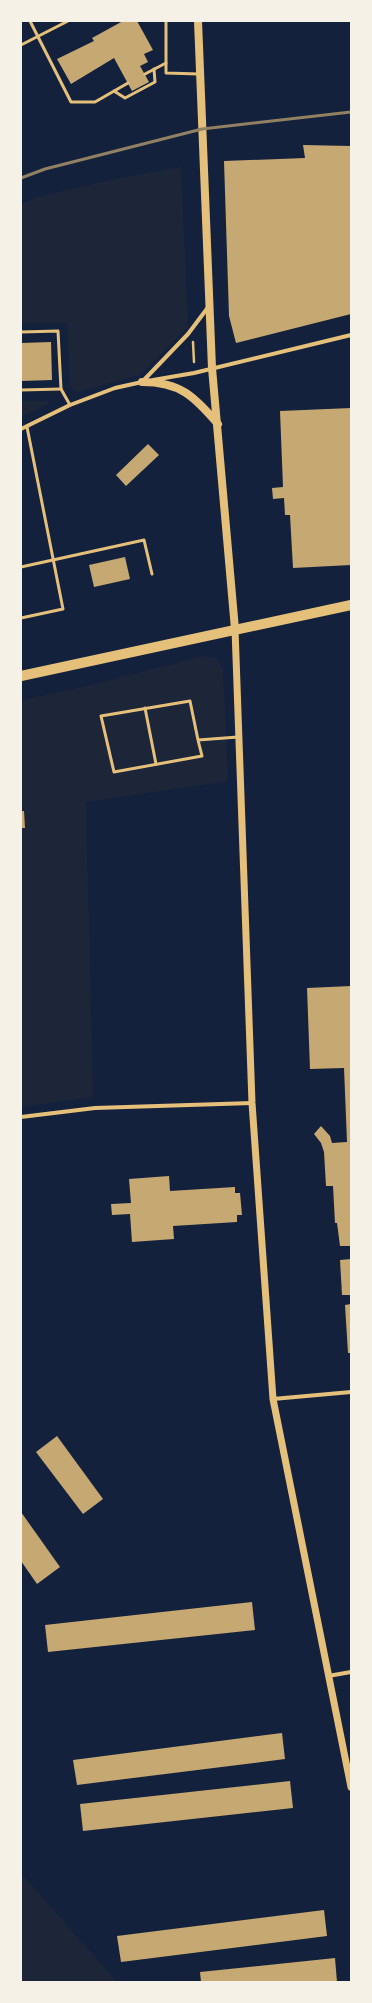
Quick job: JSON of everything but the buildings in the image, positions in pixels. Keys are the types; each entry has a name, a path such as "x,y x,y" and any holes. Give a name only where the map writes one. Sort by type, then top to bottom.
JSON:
{"main road":[{"path":"198,21 212,368 235,629"},
{"path":"142,382 159,382 175,387 198,401 218,424"},
{"path":"21,676 351,605"}],"street":[{"path":"142,382 188,334 210,304"},
{"path":"21,429 70,405 115,388 212,368 351,335"},
{"path":"235,629 252,1103 273,1398 351,1787"},
{"path":"21,1117 94,1108 252,1103"},
{"path":"273,1398 351,1392"},
{"path":"328,1676 351,1672"}],"lane":[{"path":"30,21 71,102 95,102 128,83"},
{"path":"21,46 68,21"},
{"path":"166,21 166,73 200,74"},
{"path":"145,74 166,63"},
{"path":"114,91 125,98 155,82 154,69"},
{"path":"21,332 58,331 61,389 70,405"},
{"path":"21,390 61,389"},
{"path":"21,618 63,609 27,427"},
{"path":"21,567 144,540 152,574"},
{"path":"190,700 202,756 114,772 101,716 145,708 190,700"},
{"path":"145,708 156,764"},
{"path":"198,740 238,737"}],"path":[{"path":"193,340 194,362"}],"shaded area":[{"path":"181,167 188,327 140,375 78,392 73,390 70,385 67,323 21,323 21,205 37,197 115,179"},
{"path":"21,401 48,401 49,404 21,417"},
{"path":"204,656 216,658 223,669 228,781 86,802 93,1097 21,1107 21,700 83,687"},
{"path":"21,1876 25,1878 117,1982 21,1982"}],"railway":[{"path":"21,178 45,169 202,129 351,112"}]}
